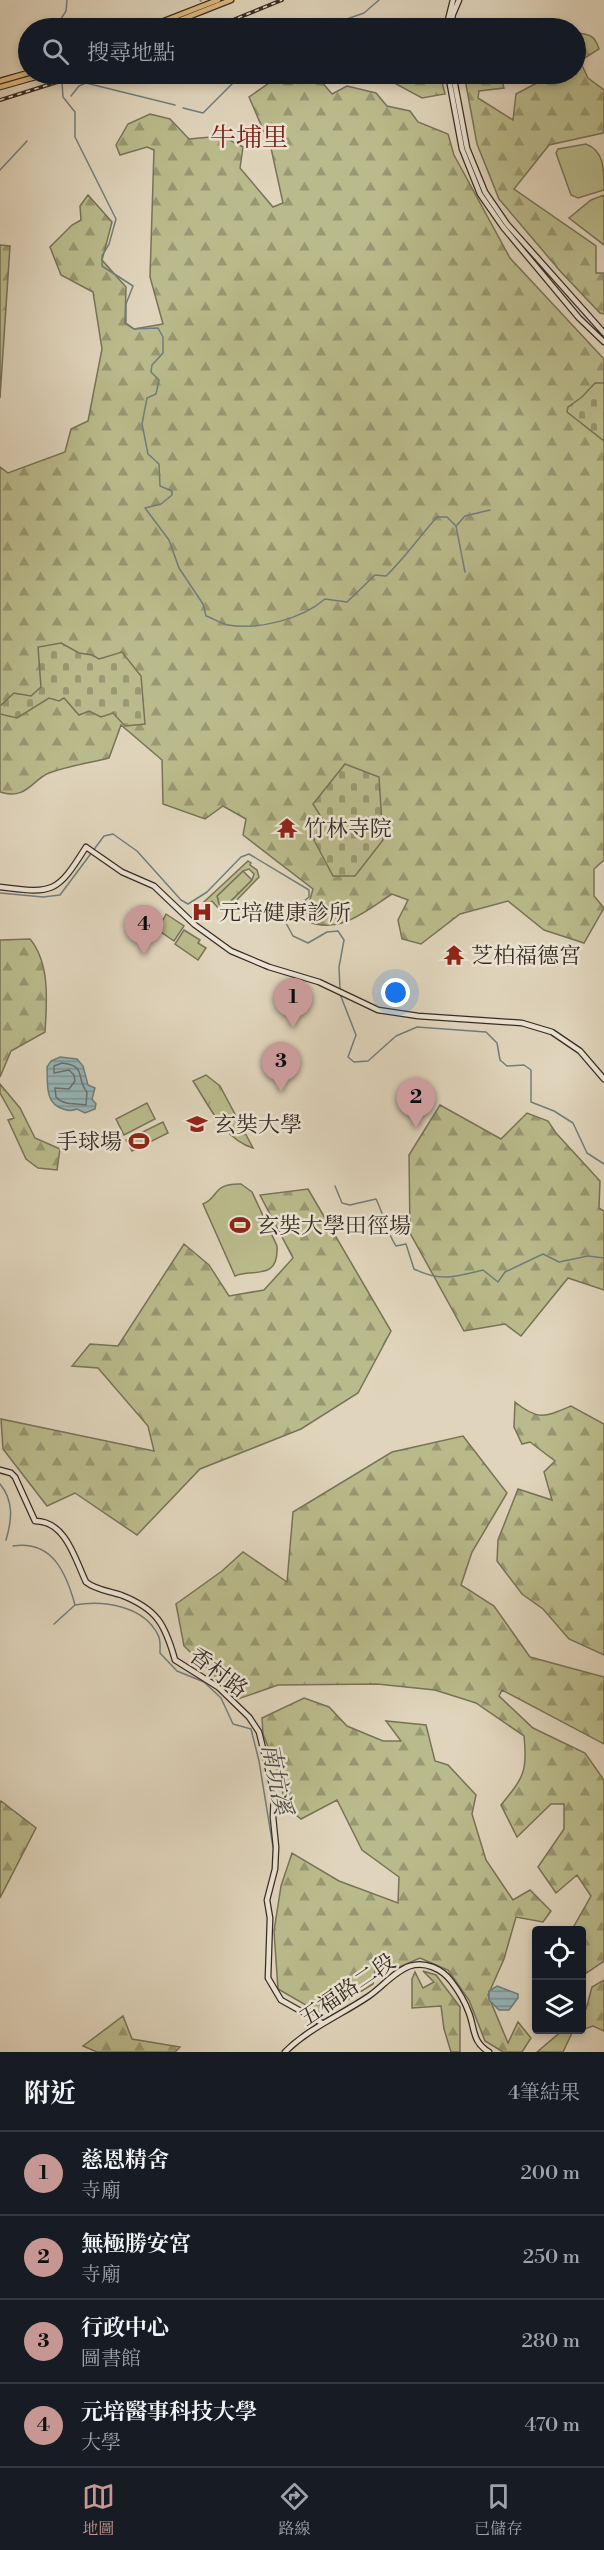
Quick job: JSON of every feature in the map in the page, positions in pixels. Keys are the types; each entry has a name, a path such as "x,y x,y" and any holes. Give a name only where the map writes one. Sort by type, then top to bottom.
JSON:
{"main road":[{"path":"172,18 218,0"},
{"path":"185,18 231,0"},
{"path":"0,81 18,76"},
{"path":"0,87 18,82"}],"street":[{"path":"450,18 453,0"},
{"path":"452,18 459,0"},
{"path":"450,84 474,184 490,211 579,318 604,342"},
{"path":"455,84 465,149 479,182 495,208 604,333"},
{"path":"0,887 44,890 55,887 69,874 88,848 122,872 154,886 183,915 231,951 264,965 319,982 362,1004 396,1014 522,1023 552,1032 569,1042 604,1079"},
{"name":"香村路","path":"0,1470 11,1473 15,1477 35,1521 44,1521 53,1526 71,1547 86,1582 147,1608 159,1618 167,1633 175,1660 218,1687 255,1725 274,1793 276,1858 267,1900 270,1918 268,1978 281,2000 322,2023"},
{"name":"五福路二段","path":"285,2052 322,2023 342,2014 410,1966 427,1965 449,1978 469,2014 475,2039 489,2052"}],"green space":[{"path":"586,34 596,41 599,49 586,57"},
{"path":"586,74 588,78 604,90 603,133 549,145 514,189 596,246 596,273 604,273 604,314 600,313 561,272 499,199 477,144 466,84 503,84 504,88 479,91 478,98 513,120 516,94 535,84 586,84"},
{"path":"268,84 324,84 332,94 347,86 376,93 387,106 410,111 418,122 448,134 454,155 510,258 604,359 604,860 594,869 594,896 604,908 584,943 544,930 508,901 460,914 421,944 402,939 398,920 408,900 392,894 351,920 340,924 317,924 304,920 313,889 243,835 246,819 223,806 205,819 163,804 162,760 121,725 109,758 49,773 23,792 9,794 0,792 0,467 8,473 65,452 71,429 88,421 102,349 93,292 61,275 50,247 72,225 81,220 80,206 88,195 112,222 102,260 126,287 125,323 134,329 163,324 150,277 154,150 147,147 120,155 116,145 128,124 150,114 170,119 189,139 222,136 243,147 240,168 273,207 283,203 271,148 249,97"},
{"path":"396,84 442,84 445,94 422,98"},
{"path":"586,144 596,151 602,161 604,190 578,198 571,195 556,153 558,149"},
{"path":"604,195 604,245 569,218 591,200"},
{"path":"0,245 10,246 0,398"},
{"path":"595,383 604,383 604,441 567,412 568,407 582,397"},
{"path":"61,643 79,653 92,655 99,659 122,652 141,676 145,724 125,726 113,713 101,717 89,711 79,715 64,698 59,701 49,698 17,718 0,714 0,706 14,693 31,696 41,687 38,647"},
{"path":"345,764 379,777 383,840 355,876 333,876 314,840 323,820 313,804"},
{"path":"248,861 257,870 259,877 230,907 219,909 212,901 208,905 204,902","holes":["249,869 254,874 252,880 228,904 219,904 217,896 243,871"]},
{"path":"243,871 252,880 228,904 219,904 217,896"},
{"path":"166,914 184,926 174,941 158,930"},
{"path":"184,930 200,940 198,943 206,948 198,960 175,944"},
{"path":"30,939 41,959 46,983 45,1032 11,1051 0,1077 0,940"},
{"path":"206,1075 220,1086 253,1148 234,1137 211,1111 193,1081"},
{"path":"0,1084 20,1108 35,1138 60,1149 57,1170 38,1168 26,1159 8,1120 14,1118 0,1093"},
{"path":"147,1103 155,1119 124,1135 116,1119"},
{"path":"440,1105 501,1139 527,1113 548,1121 556,1133 600,1181 599,1208 604,1211 604,1290 568,1278 521,1336 505,1324 464,1331 410,1233 409,1155"},
{"path":"163,1122 168,1133 132,1151 126,1140"},
{"name":"玄奘大學田徑場","path":"241,1184 252,1192 277,1246 274,1265 269,1269 235,1276 203,1204 220,1188"},
{"path":"308,1189 391,1331 358,1393 301,1429 200,1469 137,1535 75,1493 47,1506 3,1449 1,1419 154,1451 148,1426 98,1368 72,1366 90,1344 118,1346 184,1244 209,1265 229,1296 264,1290 293,1258 260,1195"},
{"path":"515,1402 536,1415 548,1415 571,1406 604,1424 604,1655 569,1639 543,1609 522,1594 497,1561 498,1540 518,1489 552,1500 544,1472 555,1461 530,1442 522,1444 514,1427"},
{"path":"463,1436 507,1493 472,1552 461,1585 494,1606 530,1657 604,1677 604,1744 502,1690 499,1696 533,1728 585,1753 604,1780 604,1961 586,1973 586,1926 574,1926 591,1896 577,1875 556,1893 538,1867 564,1829 564,1804 551,1804 517,1837 501,1805 522,1774 525,1758 524,1736 476,1703 435,1690 377,1684 278,1685 238,1699 184,1646 176,1604 222,1571 243,1552 287,1582 293,1512 392,1452"},
{"path":"304,1698 329,1707 347,1726 383,1741 401,1741 386,1721 426,1725 435,1761 448,1765 476,1795 472,1814 486,1860 513,1900 530,1890 551,1911 543,1922 516,1917 504,1959 488,1995 508,2043 518,2022 531,2038 522,2052 503,2052 485,2041 469,2000 448,1970 420,1958 397,1968 376,1964 373,1984 323,2015 278,1989 274,1931 281,1886 292,1853 339,1881 398,1903 399,1877 362,1850 337,1800 301,1819 285,1806 280,1776 263,1734 262,1718"},
{"path":"1,1801 36,1828 0,1898 0,1803"},
{"path":"423,1971 436,1975 460,2007 460,2052 451,2052 444,2029 441,2006 412,2008 412,1979 415,1972 423,1988 434,1982"},
{"path":"604,1980 604,2031 593,2026 586,2029 586,2009 592,1987"},
{"path":"123,2016 132,2039 180,2047 175,2052 97,2052 83,2046"},
{"path":"558,2034 572,2034 563,2052 537,2052"}],"water":[{"path":"60,1057 77,1059 83,1066 88,1085 95,1088 92,1099 96,1104 95,1109 85,1113 77,1109 63,1109 53,1102 48,1092 47,1067 51,1061"},
{"path":"497,1986 518,1994 518,1998 509,2010 499,2010 489,2000 489,1991"}],"waterway":[{"path":"61,18 66,11 67,0"},
{"path":"350,18 364,13 379,0"},
{"path":"62,84 63,97 75,112 75,137 116,219 109,244 102,256 102,266 133,286 126,304 126,323 134,329 158,328 163,337 163,353 152,365 151,372 159,380 156,394 147,398 142,424 148,454 159,464 160,486 172,491 172,495 161,504 145,508 169,540 179,568 203,604 206,616 228,625 253,626 292,617 316,606 325,599 347,602 375,575 386,576 437,517 447,517 456,526 465,572"},
{"path":"71,96 84,84"},
{"path":"90,84 175,105"},
{"path":"183,108 203,113 232,84"},
{"path":"0,170 27,141"},
{"path":"457,525 465,516 490,510"},
{"path":"0,893 43,897 60,895 104,836 113,834 137,851 181,900 188,904 207,892 241,857 249,854 309,890 309,897 293,910 286,923 293,936 308,943 327,932 338,931 344,940 339,967 340,989"},
{"path":"340,994 356,1035 348,1057 354,1062 368,1061 396,1036 417,1027 486,1032 497,1043 500,1060 507,1066 524,1065 531,1070 531,1102 554,1111 573,1123 587,1153 604,1164"},
{"path":"335,1186 342,1203 350,1205 376,1199 396,1246 406,1244 414,1269 432,1276 448,1277 483,1270 498,1282 505,1272 543,1254 559,1262 588,1256 604,1258"},
{"name":"南坑溪","path":"0,1484 10,1504 10,1525 6,1540"},
{"name":"南坑溪","path":"13,1546 26,1545 47,1553 62,1570 75,1605 98,1604 122,1607 143,1617 152,1625 159,1637 160,1653 177,1671 204,1682 221,1698 233,1724 251,1729 259,1761 273,1847"},
{"path":"54,1624 75,1605"}],"railway":[{"path":"238,18 282,0"},
{"path":"0,100 51,84"}],"place":[{"name":"竹林寺院","path":"287,828"},
{"name":"元培健康診所","path":"202,912"},
{"name":"元培醫事科技大學","path":"144,955"},
{"name":"芝柏福德宮","path":"454,955"},
{"name":"慈恩精舍","path":"293,1028"},
{"name":"行政中心","path":"281,1092"},
{"name":"玄奘大學","path":"197,1124"},
{"name":"無極勝安宮","path":"416,1128"},
{"name":"手球場","path":"139,1141"},
{"name":"玄奘大學田徑場","path":"240,1225"}],"district":[{"name":"牛埔里","path":"249,137"}]}
